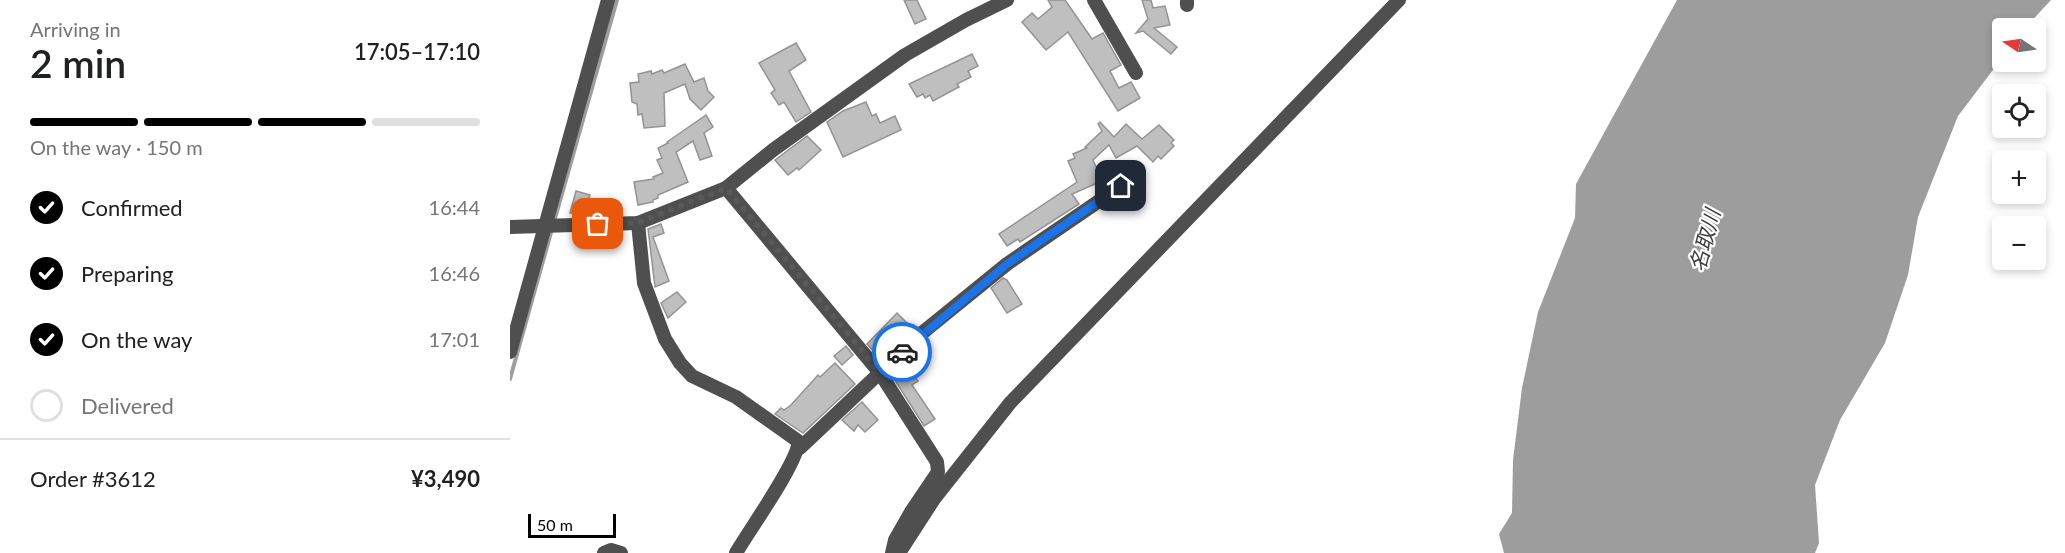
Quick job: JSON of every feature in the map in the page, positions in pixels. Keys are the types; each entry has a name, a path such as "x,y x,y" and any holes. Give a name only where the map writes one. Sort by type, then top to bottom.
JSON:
{"street":[{"path":"510,352 552,226 608,0"},
{"path":"510,227 638,223 726,188 773,150 905,55 966,20 1007,0"},
{"path":"1094,0 1136,73"},
{"path":"899,553 934,499 1010,403 1399,0"},
{"path":"736,553 800,448 922,333 1007,264 1121,186"},
{"path":"726,188 880,372 919,432 938,468 896,540 892,553"},
{"path":"638,223 644,283 665,339 680,363 692,376 736,397 790,435 798,441 800,448"},
{"path":"604,553 611,550 621,553"}],"water":[{"name":"名取川","path":"1677,0 2051,0 2034,18 1992,18 1992,71 1958,116 1918,217 1908,275 1885,343 1840,420 1815,485 1819,543 1815,553 1504,553 1499,534 1512,513 1513,460 1522,388 1538,312 1575,218 1576,184"}],"building":[{"path":"904,0 917,0 926,19 915,24"},
{"path":"1048,0 1065,0 1092,39 1103,33 1121,65 1110,71 1119,88 1131,82 1140,98 1118,111 1068,32 1046,50 1022,22 1032,13 1038,19 1052,7"},
{"path":"1142,0 1151,0 1153,8 1165,6 1170,25 1154,28 1177,47 1171,54 1143,31 1136,33 1148,19"},
{"path":"796,43 806,60 789,71 811,112 796,122 784,102 779,105 771,93 775,90 759,63"},
{"path":"972,54 978,66 968,71 971,77 957,84 959,87 933,101 930,95 925,98 923,94 917,97 909,84"},
{"path":"685,64 694,82 704,78 708,91 714,97 701,110 690,99 685,84 664,93 665,126 644,128 642,114 638,115 637,104 632,102 630,83 639,82 638,74 651,71 652,74 662,70 664,73"},
{"path":"866,102 872,116 876,114 880,123 895,116 901,130 843,157 827,122 843,111"},
{"path":"706,115 713,127 704,133 712,156 700,160 693,141 676,152 688,182 658,195 653,202 638,205 634,182 654,179 653,177 663,173 657,160 662,158 658,148"},
{"path":"1100,122 1114,137 1126,124 1142,139 1159,125 1174,140 1171,143 1174,146 1161,159 1158,156 1153,162 1137,146 1116,158 1109,145 1093,160 1102,181 1072,194 1079,204 1020,242 1018,239 1007,246 999,234 1077,182 1068,161 1075,158 1073,154 1087,148 1085,147 1102,131 1098,124"},
{"path":"807,136 821,150 799,170 797,168 788,175 775,160"},
{"path":"576,191 590,195 584,216 570,213"},
{"path":"661,224 664,233 653,237 669,281 655,287 648,229"},
{"path":"1003,278 1007,280 1022,304 1007,313 991,288"},
{"path":"677,292 686,302 668,318 661,303"},
{"path":"897,313 909,325 886,350 883,347 876,354 867,344"},
{"path":"846,346 853,355 842,365 834,356"},
{"path":"910,358 916,368 911,371 918,381 912,385 935,419 924,426 891,374"},
{"path":"835,363 855,384 803,433 775,414 781,408 784,410 791,405 818,375 820,377"},
{"path":"862,402 878,420 865,432 858,425 854,431 842,420"}],"waterway":[{"path":"554,222 617,0"},
{"path":"510,379 552,229"}],"way so far":[{"path":"598,224 638,223 726,188 880,372 902,352"}],"route":[{"path":"902,352 1007,264 1121,186"}]}
